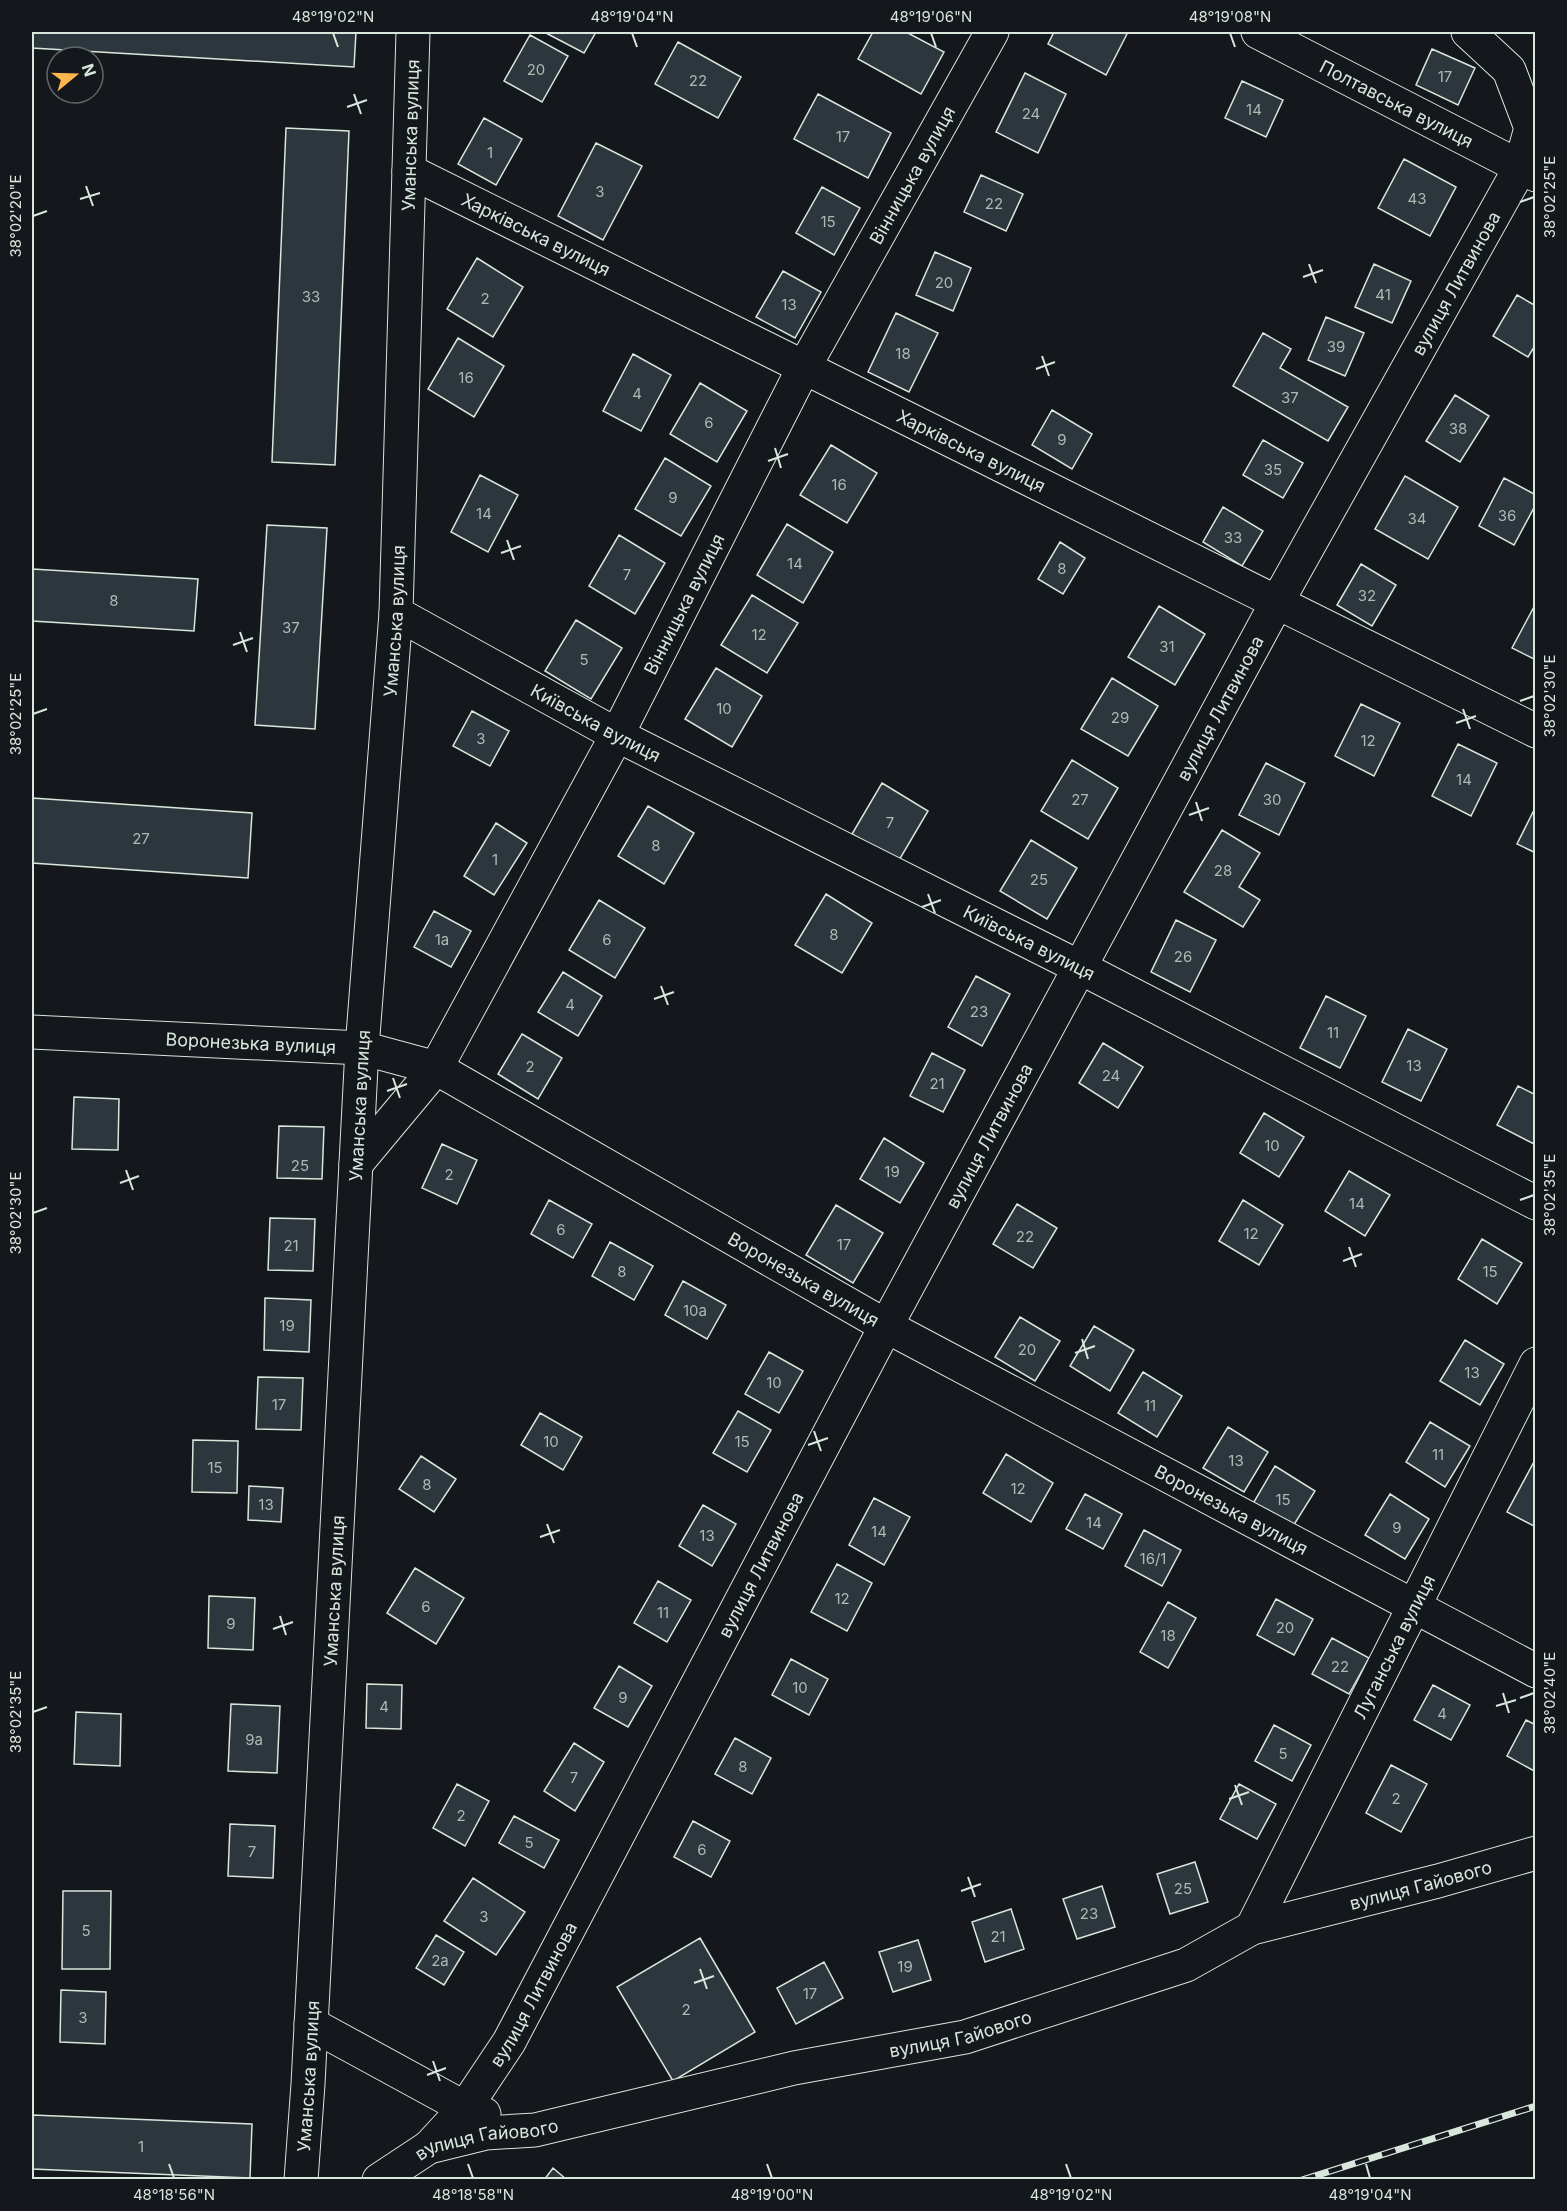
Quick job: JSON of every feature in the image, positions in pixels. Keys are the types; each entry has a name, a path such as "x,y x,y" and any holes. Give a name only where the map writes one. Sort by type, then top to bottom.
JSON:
{"street":[{"name":"Уманська вулиця","path":"301,2180 362,1048 396,613 413,32"},
{"name":"Вінницька вулиця","path":"356,1164 436,1068 617,735 803,369 992,32"},
{"name":"Полтавська вулиця","path":"1257,32 1528,172"},
{"name":"вулиця Литвинова","path":"429,2147 465,2108 509,2042 886,1326 1276,604 1528,172 1532,128 1509,70 1468,32"},
{"name":"Харківська вулиця","path":"409,171 803,369 1536,731"},
{"name":"Київська вулиця","path":"396,613 617,735 1080,968 1536,1203"},
{"name":"Воронезька вулиця","path":"32,1032 362,1048 436,1068 886,1326 1536,1671"},
{"name":"Луганська вулиця","path":"1252,1928 1536,1364"},
{"name":"вулиця Гайового","path":"379,2180 429,2147 486,2133 535,2130 794,2068 964,2037 1186,1965 1252,1928 1438,1881 1536,1853"},
{"path":"311,2024 465,2108 535,2130"}],"building":[{"path":"32,32 356,32 354,67 105,52 105,45 45,45 45,49 32,48"},
{"path":"544,32 596,32 584,53"},
{"path":"873,32 906,32 944,52 921,94 858,59"},
{"path":"1054,32 1122,32 1127,34 1106,75 1048,44"},
{"path":"530,35 568,56 542,102 504,81"},
{"path":"678,42 741,77 718,118 655,84"},
{"path":"1432,49 1475,68 1458,105 1416,85"},
{"path":"1025,73 1066,94 1038,153 996,132"},
{"path":"1242,81 1283,100 1266,137 1225,118"},
{"path":"818,94 891,133 868,178 794,139"},
{"path":"484,118 522,139 496,185 458,164"},
{"path":"286,128 349,131 335,465 272,462"},
{"path":"596,143 642,166 603,240 558,216"},
{"path":"1404,159 1456,187 1430,236 1378,208"},
{"path":"981,175 1023,194 1006,231 964,212"},
{"path":"822,187 860,208 834,255 796,233"},
{"path":"935,252 971,268 953,311 916,295"},
{"path":"477,258 523,287 493,337 447,309"},
{"path":"1374,264 1411,281 1392,323 1355,307"},
{"path":"783,271 821,292 795,338 756,317"},
{"path":"1517,295 1536,306 1536,344 1528,357 1493,336"},
{"path":"896,313 938,333 909,392 868,372"},
{"path":"1326,317 1364,333 1345,376 1308,360"},
{"path":"1263,333 1291,349 1280,368 1348,407 1328,441 1233,386"},
{"path":"458,338 504,366 474,417 428,389"},
{"path":"633,354 671,375 641,431 603,411"},
{"path":"700,383 747,411 717,462 670,434"},
{"path":"1455,395 1489,416 1460,462 1426,441"},
{"path":"1052,410 1092,434 1072,469 1032,445"},
{"path":"1263,440 1303,463 1283,498 1243,475"},
{"path":"831,445 877,473 847,523 800,495"},
{"path":"665,458 711,486 681,536 635,509"},
{"path":"480,475 518,495 488,552 451,532"},
{"path":"1405,476 1458,507 1428,559 1375,529"},
{"path":"1504,478 1536,495 1536,504 1514,545 1479,526"},
{"path":"1223,507 1263,531 1242,566 1203,542"},
{"path":"787,524 833,552 803,603 757,575"},
{"path":"267,525 327,528 315,729 255,725"},
{"path":"619,535 665,563 635,614 589,586"},
{"path":"1060,542 1085,558 1063,594 1038,579"},
{"path":"1361,564 1396,585 1372,626 1337,605"},
{"path":"32,569 198,579 194,631 32,621"},
{"path":"752,595 798,623 767,673 721,645"},
{"path":"1536,603 1536,660 1512,648"},
{"path":"1159,606 1205,634 1175,685 1128,657"},
{"path":"576,620 622,648 591,699 545,671"},
{"path":"716,668 762,696 732,747 685,719"},
{"path":"1112,678 1158,706 1128,756 1081,729"},
{"path":"1361,704 1400,723 1374,776 1335,756"},
{"path":"472,711 509,731 490,766 453,746"},
{"path":"1458,744 1497,763 1471,816 1432,796"},
{"path":"1072,760 1118,788 1088,839 1041,811"},
{"path":"1266,763 1305,783 1279,835 1239,815"},
{"path":"882,783 928,811 898,862 852,834"},
{"path":"32,798 252,813 248,878 32,863"},
{"path":"648,806 694,833 664,884 618,856"},
{"path":"1536,806 1536,853 1517,844"},
{"path":"496,823 527,843 494,895 464,876"},
{"path":"1222,830 1260,853 1239,887 1260,900 1243,927 1184,892"},
{"path":"1031,840 1077,868 1047,919 1000,891"},
{"path":"826,894 872,923 842,973 795,945"},
{"path":"599,900 645,928 615,978 569,950"},
{"path":"434,911 471,931 451,967 414,947"},
{"path":"1176,920 1216,940 1190,992 1151,972"},
{"path":"563,972 602,996 578,1036 538,1012"},
{"path":"976,976 1010,994 982,1046 948,1027"},
{"path":"1326,996 1366,1016 1340,1068 1300,1048"},
{"path":"1408,1029 1447,1049 1421,1101 1382,1082"},
{"path":"522,1034 562,1058 538,1099 498,1074"},
{"path":"1103,1043 1143,1067 1118,1108 1079,1083"},
{"path":"932,1053 965,1070 943,1112 910,1096"},
{"path":"1518,1086 1536,1095 1536,1145 1497,1125"},
{"path":"74,1097 119,1099 118,1150 72,1149"},
{"path":"1264,1113 1304,1137 1279,1177 1240,1153"},
{"path":"279,1126 324,1127 322,1179 277,1178"},
{"path":"884,1138 924,1163 900,1203 860,1179"},
{"path":"442,1144 477,1160 457,1204 422,1188"},
{"path":"1349,1171 1390,1195 1365,1236 1325,1211"},
{"path":"549,1200 592,1224 573,1258 531,1234"},
{"path":"1243,1200 1283,1225 1259,1265 1219,1241"},
{"path":"1017,1204 1057,1228 1033,1268 993,1244"},
{"path":"836,1205 883,1233 853,1283 806,1255"},
{"path":"270,1218 315,1219 313,1271 268,1270"},
{"path":"1482,1239 1522,1263 1497,1304 1458,1279"},
{"path":"610,1242 653,1266 634,1300 592,1276"},
{"path":"683,1281 726,1305 707,1339 665,1315"},
{"path":"265,1298 311,1300 309,1352 264,1350"},
{"path":"1020,1317 1060,1341 1035,1381 995,1357"},
{"path":"1094,1326 1134,1350 1110,1391 1070,1366"},
{"path":"1465,1340 1504,1364 1480,1405 1440,1381"},
{"path":"769,1352 803,1371 779,1413 745,1394"},
{"path":"1143,1372 1182,1396 1157,1437 1118,1413"},
{"path":"258,1377 303,1378 301,1430 256,1429"},
{"path":"738,1411 771,1430 747,1472 713,1453"},
{"path":"540,1413 582,1437 563,1470 521,1445"},
{"path":"1430,1422 1470,1446 1445,1487 1406,1462"},
{"path":"1228,1427 1268,1452 1244,1492 1203,1468"},
{"path":"193,1440 238,1441 237,1493 192,1492"},
{"path":"1006,1454 1053,1483 1031,1522 983,1493"},
{"path":"421,1456 456,1479 434,1512 399,1489"},
{"path":"1536,1458 1536,1527 1507,1512"},
{"path":"1275,1466 1315,1491 1290,1531 1251,1507"},
{"path":"249,1486 283,1488 281,1522 248,1520"},
{"path":"1085,1494 1122,1514 1103,1549 1066,1529"},
{"path":"1390,1494 1429,1519 1405,1559 1365,1535"},
{"path":"874,1498 910,1517 884,1565 849,1545"},
{"path":"703,1505 736,1524 712,1566 679,1546"},
{"path":"1144,1530 1181,1550 1162,1586 1125,1566"},
{"path":"837,1564 872,1583 847,1631 811,1612"},
{"path":"415,1568 464,1598 436,1644 387,1613"},
{"path":"658,1581 691,1600 667,1642 634,1623"},
{"path":"209,1596 255,1598 253,1650 208,1648"},
{"path":"1276,1599 1313,1619 1294,1655 1257,1635"},
{"path":"1168,1602 1196,1618 1168,1668 1140,1652"},
{"path":"1332,1638 1369,1658 1349,1694 1312,1674"},
{"path":"791,1659 828,1679 809,1715 772,1695"},
{"path":"619,1666 652,1686 628,1727 594,1708"},
{"path":"367,1684 402,1685 401,1729 366,1728"},
{"path":"1433,1685 1470,1705 1451,1740 1414,1720"},
{"path":"231,1704 280,1706 277,1773 228,1771"},
{"path":"76,1712 121,1714 120,1766 74,1764"},
{"path":"1526,1720 1536,1725 1536,1772 1507,1756"},
{"path":"1274,1725 1311,1745 1292,1781 1255,1761"},
{"path":"735,1738 771,1758 752,1794 715,1774"},
{"path":"574,1743 604,1762 575,1811 544,1791"},
{"path":"1391,1765 1427,1784 1401,1832 1366,1813"},
{"path":"457,1784 489,1801 465,1846 433,1828"},
{"path":"1239,1784 1276,1804 1257,1839 1220,1819"},
{"path":"514,1816 559,1840 544,1868 499,1843"},
{"path":"693,1821 730,1841 711,1877 674,1857"},
{"path":"230,1824 275,1826 273,1878 228,1876"},
{"path":"1195,1862 1208,1902 1170,1914 1157,1874"},
{"path":"473,1878 525,1912 496,1955 444,1921"},
{"path":"1102,1886 1115,1927 1077,1939 1063,1899"},
{"path":"63,1891 111,1891 110,1969 62,1969"},
{"path":"1011,1909 1024,1949 985,1962 972,1922"},
{"path":"436,1935 464,1952 444,1985 416,1968"},
{"path":"700,1938 755,2032 673,2081 617,1987"},
{"path":"918,1940 931,1980 893,1992 879,1952"},
{"path":"824,1962 843,1998 796,2024 777,1988"},
{"path":"61,1990 106,1992 105,2044 60,2042"},
{"path":"32,2115 252,2124 250,2178 32,2169"},
{"path":"553,2168 567,2180 544,2180"}],"railway":[{"path":"1302,2180 1536,2106"}]}
